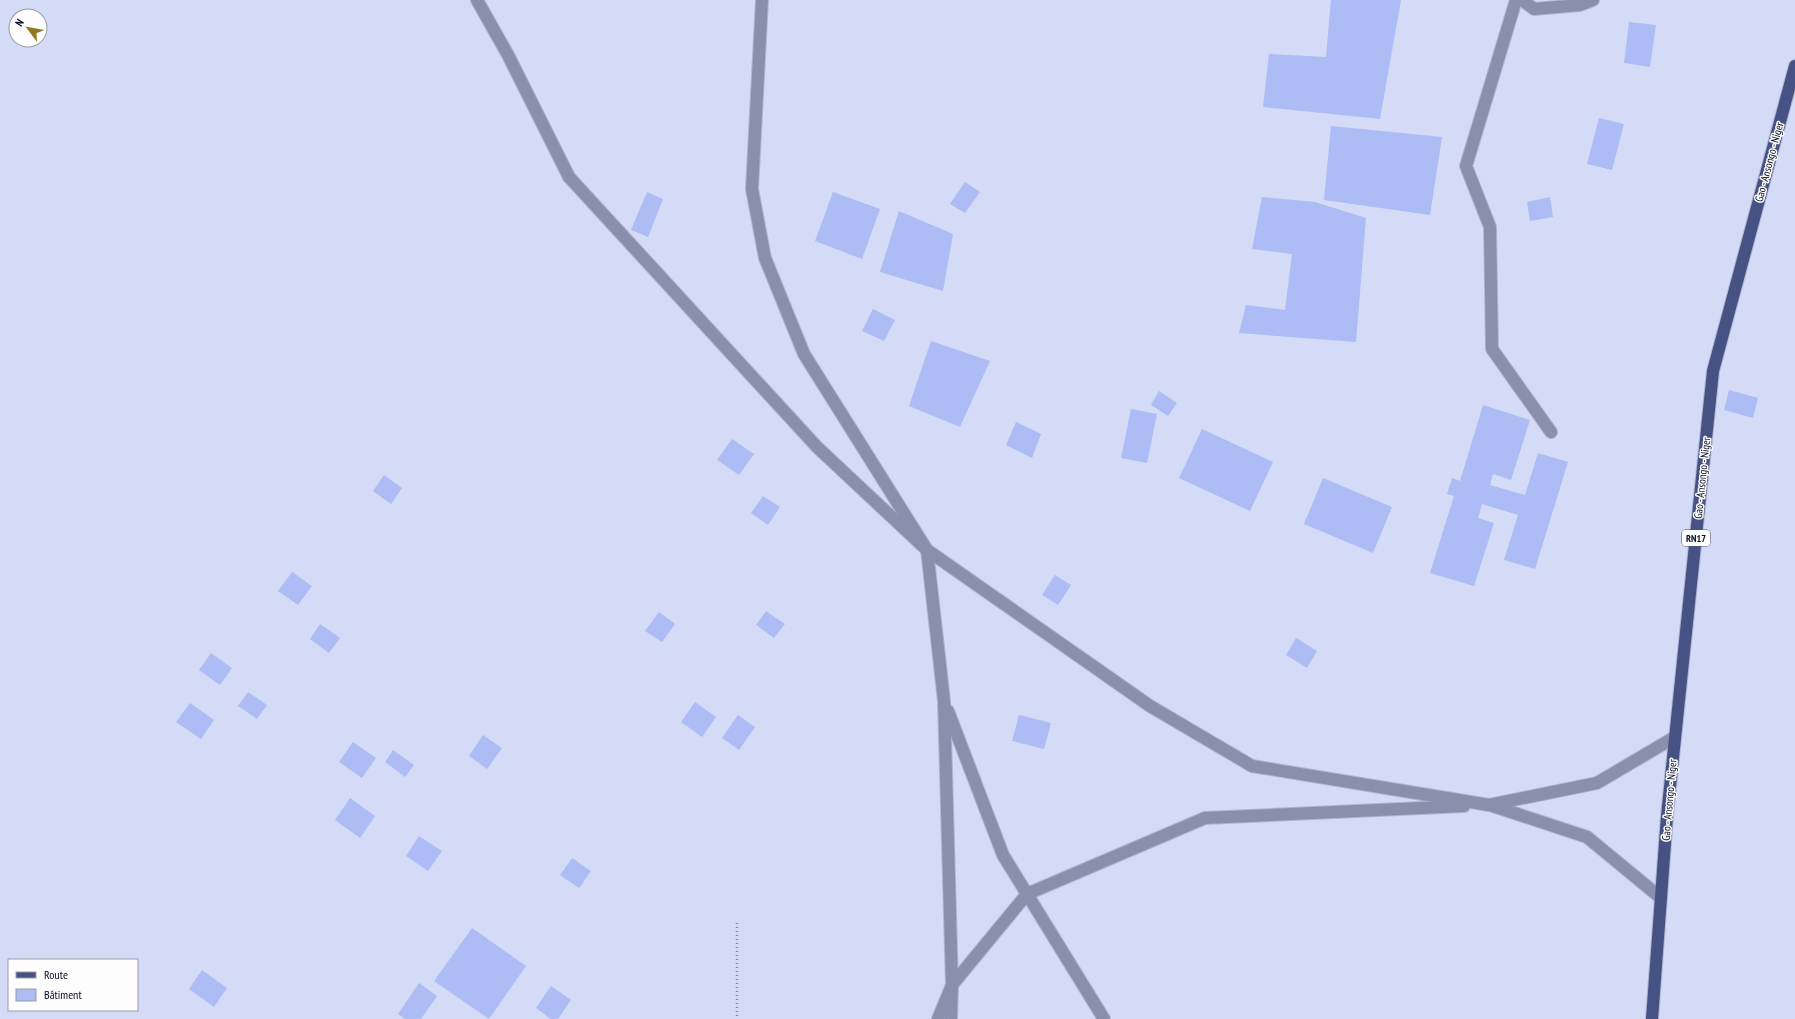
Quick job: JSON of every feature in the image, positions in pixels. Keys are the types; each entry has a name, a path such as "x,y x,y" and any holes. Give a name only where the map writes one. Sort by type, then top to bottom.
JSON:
{"main road":[{"name":"Gao - Ansongo - Niger","path":"1651,1017 1675,737 1713,371 1795,66"}],"street":[{"path":"477,0 508,54 569,177 817,447 927,550 1150,706 1252,766 1489,805 1587,837 1661,898"},
{"path":"762,0 752,189 765,258 804,354 927,550 944,701 952,985 951,1019"},
{"path":"1516,0 1466,166 1490,227 1492,349 1551,432"},
{"path":"1522,0 1534,9 1580,5 1593,0"},
{"path":"944,701 1003,855 1104,1019"},
{"path":"938,1019 952,985 1027,894 1205,818 1489,805 1598,784 1675,737"}],"path":[{"path":"737,923 737,1019"}],"building":[{"path":"1331,0 1401,0 1380,119 1263,107 1269,54 1326,57"},
{"path":"1629,22 1656,25 1650,67 1624,63"},
{"path":"1599,118 1624,124 1612,170 1587,164"},
{"path":"1331,126 1442,137 1430,215 1324,200"},
{"path":"965,182 980,192 965,213 950,204"},
{"path":"647,192 663,199 648,237 631,230"},
{"path":"833,192 880,209 862,259 815,241"},
{"path":"1262,197 1315,202 1366,218 1356,342 1239,333 1246,305 1285,310 1292,254 1252,249"},
{"path":"1550,197 1553,217 1530,221 1527,202"},
{"path":"899,211 953,234 943,291 880,272"},
{"path":"873,309 895,320 884,341 862,331"},
{"path":"931,341 990,361 960,427 909,406"},
{"path":"1729,390 1758,398 1753,418 1724,410"},
{"path":"1159,391 1177,403 1168,416 1151,405"},
{"path":"1483,405 1530,420 1511,480 1493,474 1490,485 1525,495 1538,453 1568,462 1535,569 1504,560 1518,515 1482,504 1478,518 1494,523 1474,586 1430,573 1454,496 1447,494 1452,478 1460,481"},
{"path":"1131,409 1157,414 1147,463 1121,458"},
{"path":"1016,422 1041,434 1032,458 1006,445"},
{"path":"1202,429 1273,462 1250,511 1179,478"},
{"path":"732,439 754,454 739,475 717,460"},
{"path":"384,475 402,488 391,504 373,491"},
{"path":"1323,478 1392,507 1373,553 1304,524"},
{"path":"763,496 780,507 768,525 751,513"},
{"path":"292,572 312,586 298,605 278,591"},
{"path":"1055,575 1071,585 1058,605 1042,595"},
{"path":"766,611 785,624 774,638 756,625"},
{"path":"659,612 675,624 662,642 645,631"},
{"path":"320,624 340,638 329,653 310,639"},
{"path":"1296,638 1317,651 1307,668 1286,655"},
{"path":"211,653 232,668 220,685 199,670"},
{"path":"248,692 267,705 257,719 238,706"},
{"path":"695,702 716,717 702,737 681,722"},
{"path":"190,703 214,720 201,739 176,722"},
{"path":"738,715 755,727 739,750 722,738"},
{"path":"1019,715 1051,723 1044,749 1012,741"},
{"path":"483,735 502,748 487,769 469,756"},
{"path":"353,742 376,758 362,778 339,762"},
{"path":"393,750 414,765 405,777 385,762"},
{"path":"350,798 375,816 360,838 335,820"},
{"path":"419,836 442,851 428,871 406,856"},
{"path":"572,858 591,871 579,888 560,875"},
{"path":"472,928 526,966 489,1019 434,981"},
{"path":"202,970 227,988 214,1007 189,989"},
{"path":"419,983 437,996 421,1019 405,1019 398,1014"},
{"path":"551,986 571,1000 558,1019 551,1019 536,1008"}]}
